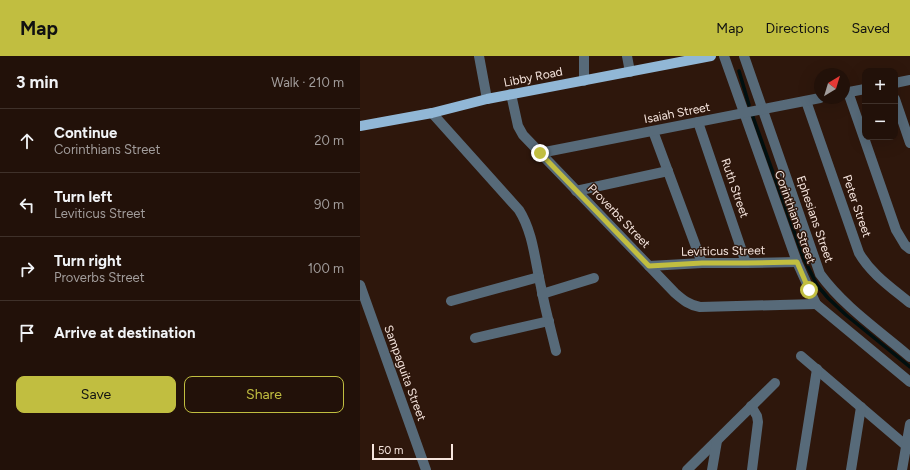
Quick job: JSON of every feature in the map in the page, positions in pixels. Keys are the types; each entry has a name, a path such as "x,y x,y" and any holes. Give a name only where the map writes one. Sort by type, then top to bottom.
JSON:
{"main road":[{"name":"Libby Road","path":"360,126 432,113 511,94 710,56"}],"street":[{"path":"479,56 487,99"},
{"path":"584,56 584,80"},
{"path":"627,56 630,72"},
{"name":"Corinthians Street","path":"724,56 797,262 816,304 910,382"},
{"name":"Ephesians Street","path":"744,56 820,274 830,288 844,301 908,352"},
{"path":"898,82 910,80"},
{"path":"850,92 862,90"},
{"name":"Proverbs Street","path":"511,94 520,131 681,299 693,306 816,304"},
{"name":"Isaiah Street","path":"540,153 814,99"},
{"name":"Peter Street","path":"806,101 859,253 873,271 910,303"},
{"path":"850,104 896,230 902,241 910,249"},
{"path":"897,104 908,132 910,142"},
{"path":"432,113 519,210 527,225 556,351"},
{"name":"Ruth Street","path":"698,122 746,263"},
{"path":"654,131 702,263"},
{"path":"576,191 668,171"},
{"name":"Leviticus Street","path":"649,266 702,263 797,262"},
{"path":"450,301 539,278"},
{"path":"542,294 594,278"},
{"name":"Sampaguita Street","path":"360,285 363,304 426,470"},
{"path":"476,338 549,321"},
{"path":"801,356 908,447"},
{"path":"801,470 817,369"},
{"path":"687,470 775,383"},
{"path":"751,406 758,416 752,470"},
{"path":"851,470 861,407"},
{"path":"902,470 908,447 910,424"},
{"path":"712,470 717,441"}],"waterway":[{"path":"739,71 749,105"},
{"path":"753,117 804,259 817,285 846,315 910,367"}],"route":[{"path":"540,153 649,266 702,263 797,262 809,290"}]}
